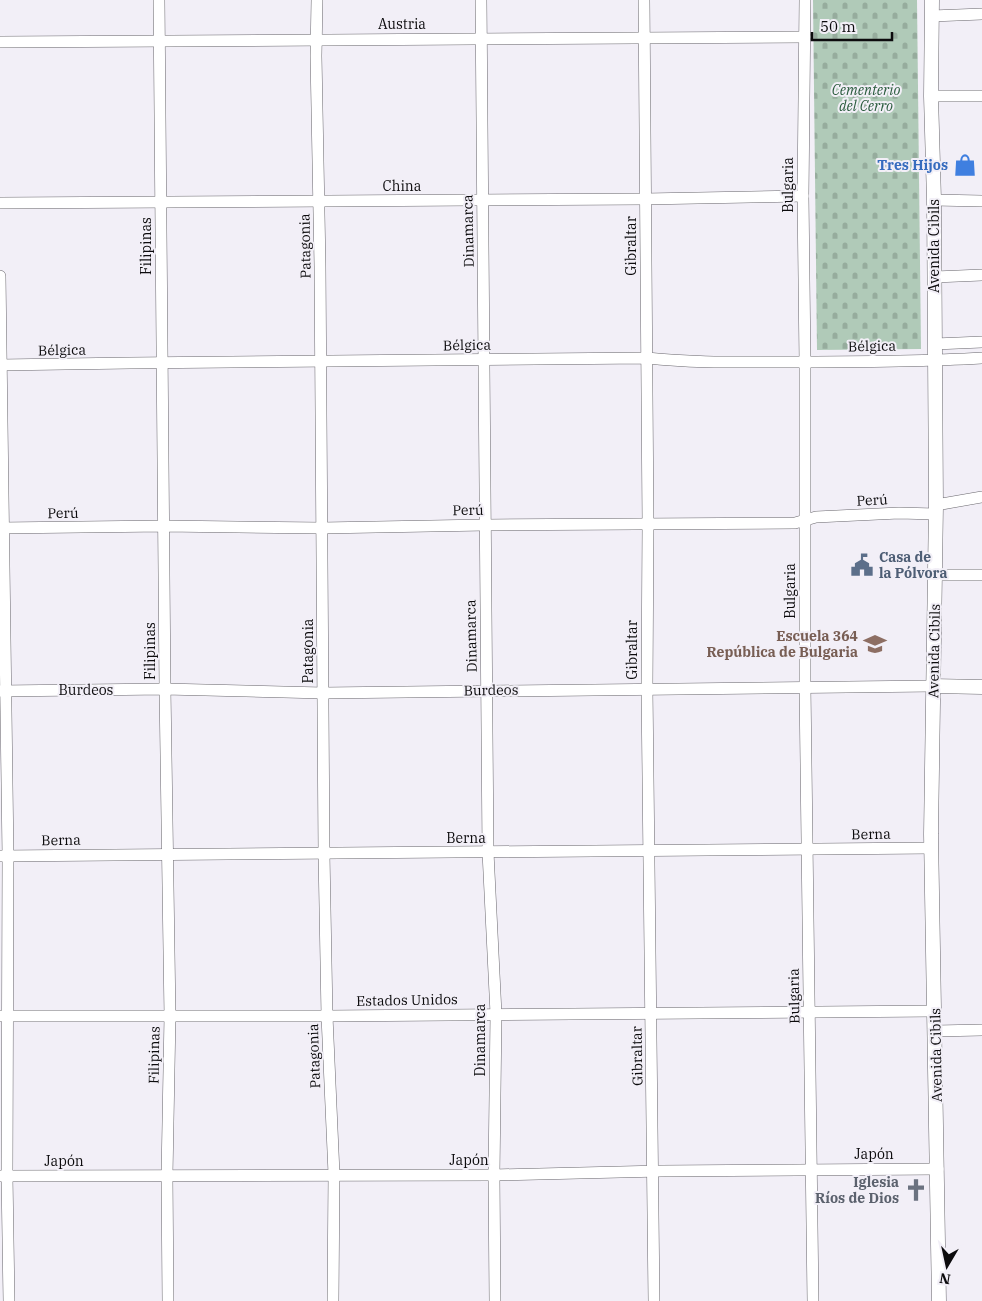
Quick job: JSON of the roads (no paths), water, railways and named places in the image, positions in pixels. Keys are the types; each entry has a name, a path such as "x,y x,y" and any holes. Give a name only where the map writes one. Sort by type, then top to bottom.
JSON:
{"street":[{"name":"Filipinas","path":"159,0 170,1016 167,1175 168,1301"},
{"name":"Patagonia","path":"317,0 324,854 327,1016 334,1174 333,1301"},
{"name":"Dinamarca","path":"481,0 488,852 496,1014 495,1301"},
{"name":"Gibraltar","path":"644,0 648,524 648,851 652,1013 654,1301"},
{"name":"Bulgaria","path":"805,0 803,196 805,687 813,1301"},
{"name":"Avenida Cibils","path":"932,0 936,510 932,848 939,1301"},
{"path":"932,16 982,14"},
{"name":"Austria","path":"0,42 805,37"},
{"path":"932,96 982,96"},
{"name":"China","path":"0,204 645,200 803,196"},
{"path":"934,200 982,201"},
{"path":"935,276 982,275"},
{"path":"0,276 4,1176 9,1301"},
{"path":"935,344 982,342"},
{"name":"Bélgica","path":"1,365 647,358 680,362 805,362 935,361 982,358"},
{"name":"Perú","path":"2,528 164,526 322,528 794,523 816,517 936,510 982,497"},
{"path":"935,575 982,575"},
{"name":"Burdeos","path":"3,690 165,689 323,692 982,687"},
{"name":"Berna","path":"4,856 932,848"},
{"name":"Estados Unidos","path":"4,1016 327,1016 935,1011"},
{"path":"936,1031 982,1030"},
{"name":"Japón","path":"4,1176 494,1175 812,1169 938,1170"}],"place":[{"name":"Tres Hijos","path":"965,165"},
{"name":"Casa de la Pólvora","path":"862,565"},
{"name":"Escuela 364 República de Bulgaria","path":"875,644"},
{"name":"Iglesia Ríos de Dios","path":"916,1190"}],"park label":[{"name":"Cementerio del Cerro","path":"866,98"}]}
